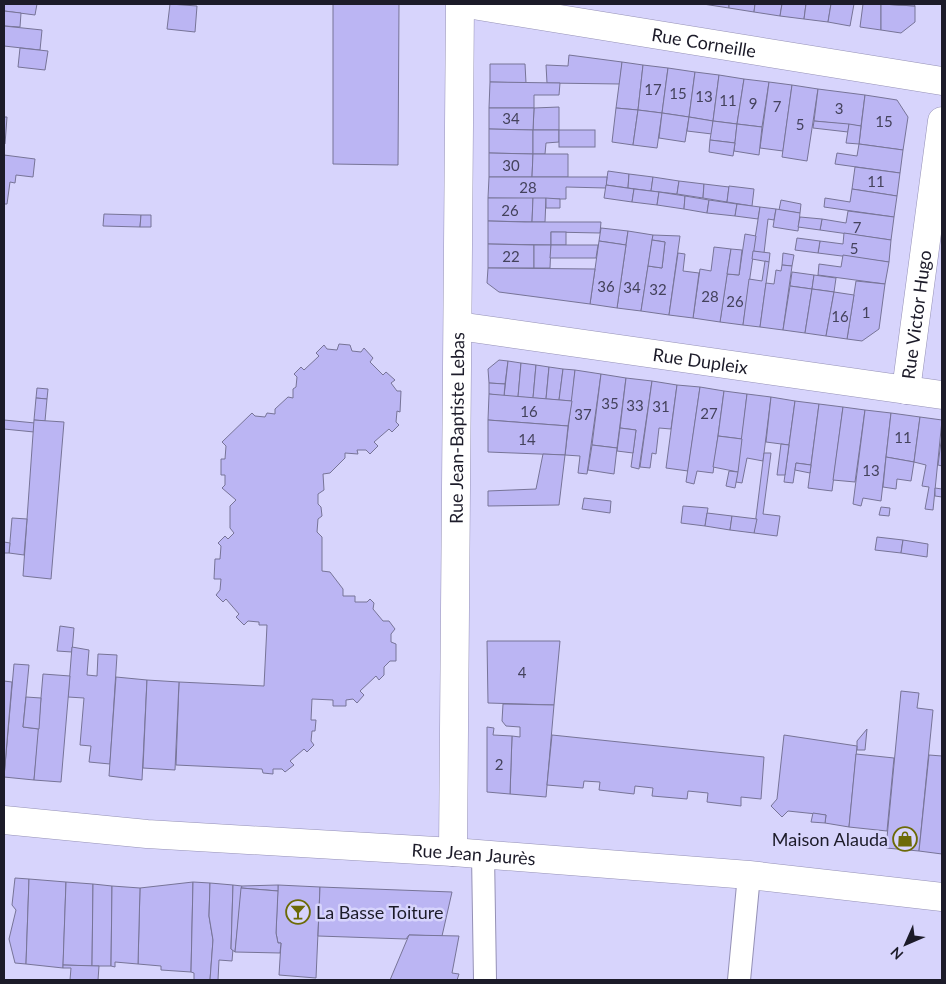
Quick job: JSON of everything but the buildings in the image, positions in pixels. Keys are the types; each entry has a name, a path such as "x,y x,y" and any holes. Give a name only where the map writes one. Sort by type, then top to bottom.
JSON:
{"street":[{"name":"Rue Jean-Baptiste Lebas","path":"453,852 460,4"},
{"name":"Rue Corneille","path":"467,4 942,81"},
{"name":"Rue Victor Hugo","path":"906,390 942,121"},
{"name":"Rue Dupleix","path":"458,326 942,395"},
{"name":"Rue Jean Jaurès","path":"4,820 183,836 483,854 749,875 942,897"}],"lane":[{"path":"483,854 485,980"},
{"path":"740,980 749,875"}],"place":[{"name":"Maison Alauda","path":"905,839"},
{"name":"La Basse Toiture","path":"298,912"}]}
